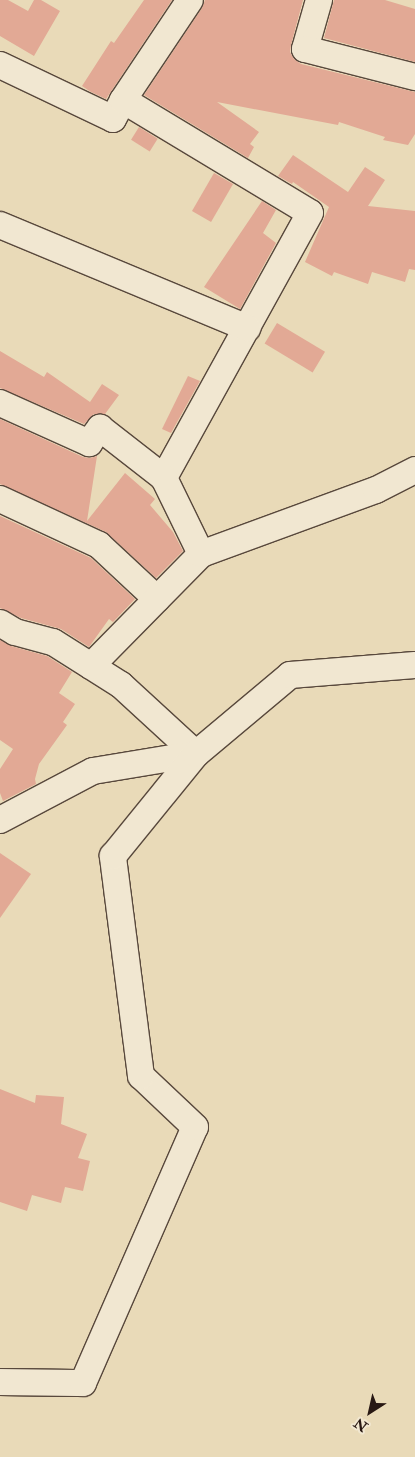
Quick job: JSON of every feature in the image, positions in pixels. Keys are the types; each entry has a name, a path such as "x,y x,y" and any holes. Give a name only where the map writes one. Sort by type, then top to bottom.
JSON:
{"street":[{"path":"0,65 113,119 190,0"},
{"path":"319,0 305,49 415,77"},
{"path":"124,100 310,213 164,478"},
{"path":"0,225 246,328"},
{"path":"0,403 89,442 100,428 164,478 201,554"},
{"path":"91,666 201,554 376,490 415,470"},
{"path":"0,499 99,545 157,599"},
{"path":"0,623 15,632 54,642 121,686 196,754"},
{"path":"0,1382 83,1383 195,1127 141,1076 113,856 196,754 290,676 415,665"},
{"path":"0,820 93,770 196,754"}],"building":[{"path":"0,0 8,0 28,11 34,0 41,0 60,11 34,56 0,36"},
{"path":"144,0 172,0 106,99 91,92 82,86 111,41 114,43"},
{"path":"205,0 303,0 291,45 290,52 294,59 301,64 415,92 415,134 408,145 383,140 385,137 339,122 338,125 217,102 259,132 250,144 254,147 248,158 144,95 202,8"},
{"path":"334,0 385,0 415,9 415,62 324,38"},
{"path":"139,127 158,139 150,151 131,140"},
{"path":"293,155 348,192 365,167 385,180 368,206 415,211 415,270 409,269 405,282 372,272 368,284 334,272 332,276 305,262 329,207 293,182 292,184 278,176"},
{"path":"214,173 233,184 211,222 192,211"},
{"path":"262,201 276,210 263,233 276,243 240,309 204,287"},
{"path":"277,323 325,352 313,372 265,344"},
{"path":"0,351 44,377 47,372 90,402 102,384 119,395 105,414 94,414 84,424 0,388"},
{"path":"188,376 200,381 171,433 162,429"},
{"path":"0,419 83,457 97,456 87,521 125,473 155,499 150,505 173,532 183,551 156,578 106,532 0,484"},
{"path":"0,516 91,558 135,599 113,622 109,619 89,647 61,629 21,618 0,608"},
{"path":"0,640 11,646 47,656 72,672 59,693 75,704 63,722 67,725 39,764 35,779 36,784 3,801 0,793 0,769 13,749 0,740"},
{"path":"0,853 31,874 0,918"},
{"path":"0,1089 35,1103 36,1095 64,1097 61,1124 87,1134 78,1158 90,1161 83,1191 65,1187 61,1203 32,1195 27,1211 0,1202"}]}
